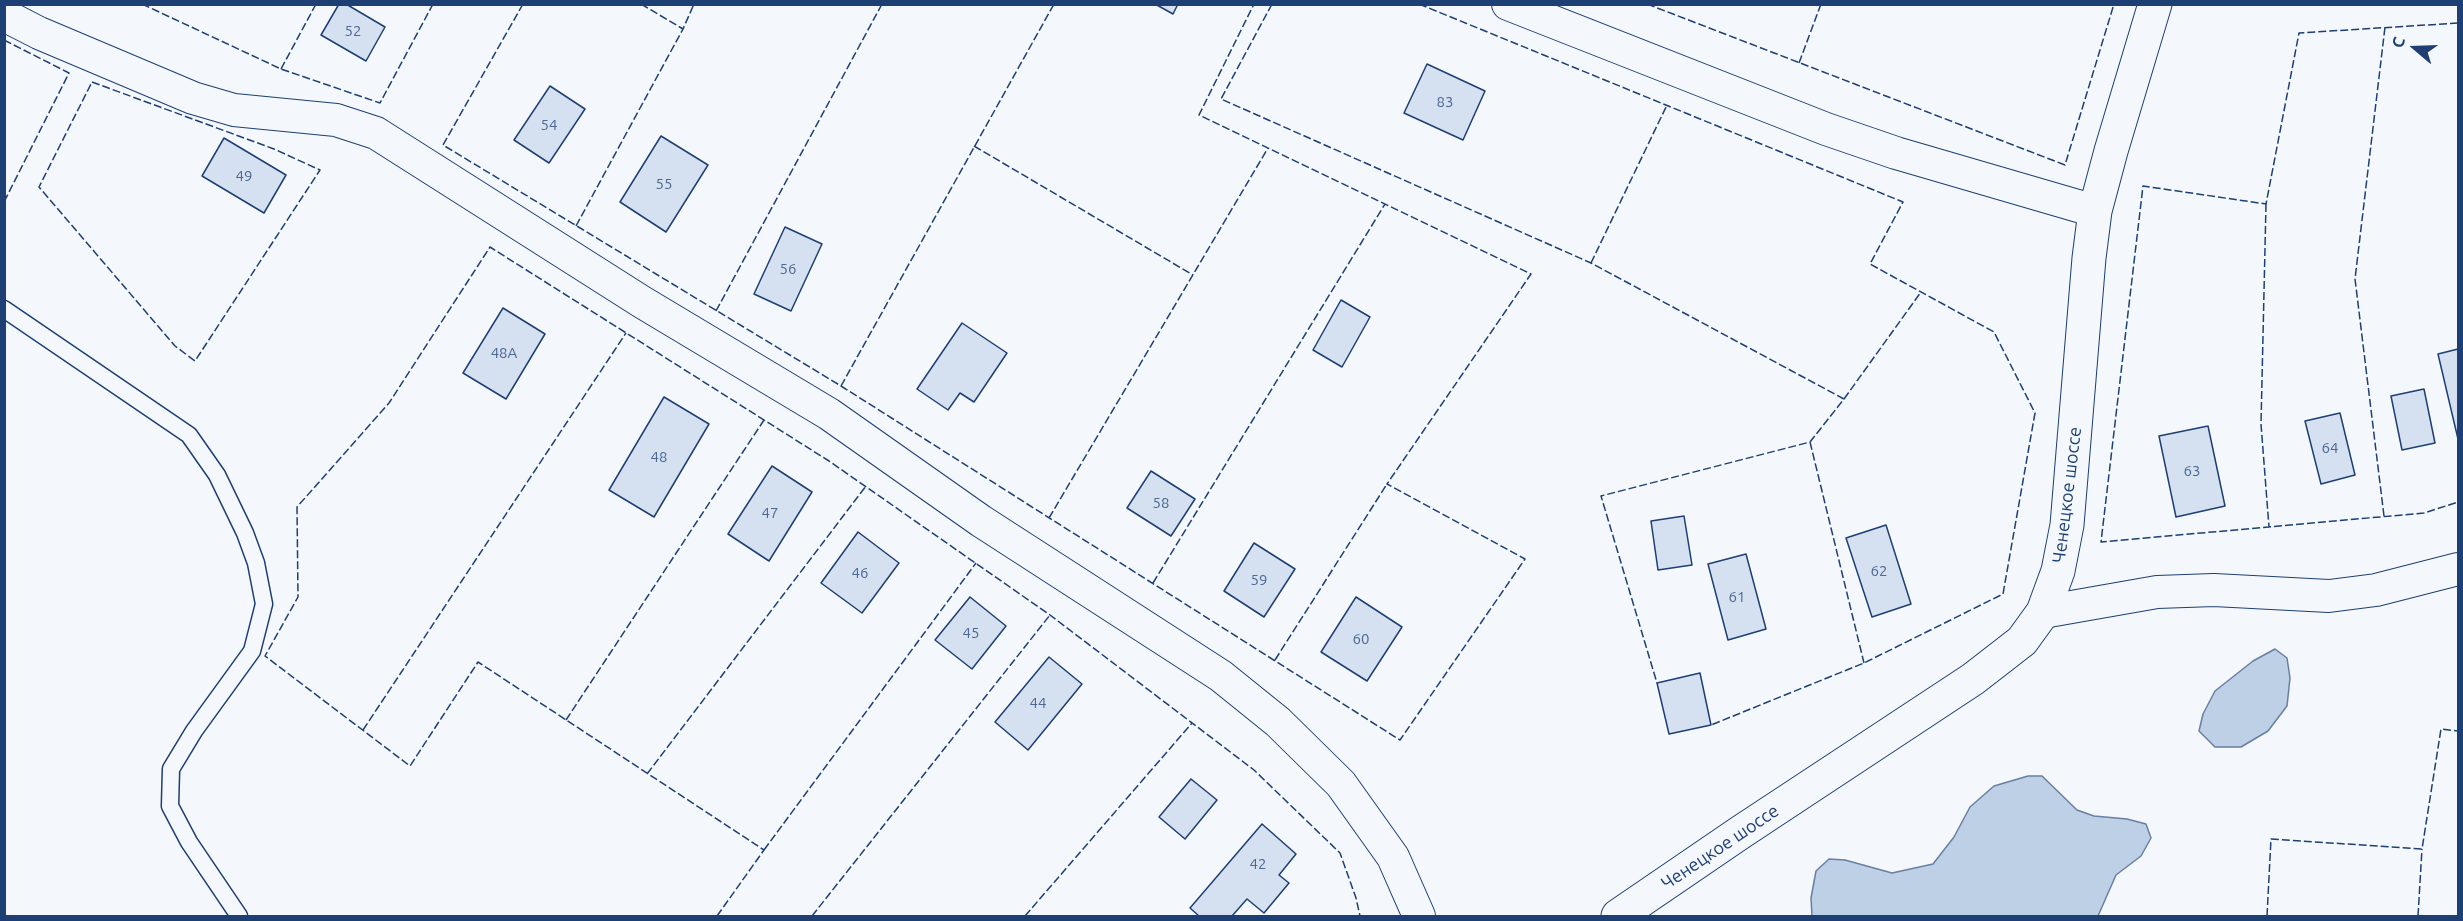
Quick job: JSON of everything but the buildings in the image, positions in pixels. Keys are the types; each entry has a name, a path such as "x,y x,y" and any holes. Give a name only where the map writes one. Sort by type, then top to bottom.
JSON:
{"street":[{"path":"1508,4 1826,129 1896,153 2096,211"},
{"name":"Ченецкое шоссе","path":"1618,916 1973,679 2022,641 2043,612 2058,571 2067,525 2089,258 2096,211 2111,151 2155,4"},
{"path":"4,15 39,33 193,99 234,110 336,120 376,133 642,302 829,414 981,521 1221,676 1278,722 1341,784 1393,857 1419,916"},
{"path":"2043,612 2157,592 2214,590 2329,596 2376,590 2458,569"}],"lane":[{"path":"4,309 189,435 217,475 256,563 264,604 252,651 194,731 171,769 170,806 189,842 239,916"}],"water":[{"path":"2275,649 2287,658 2290,678 2287,706 2268,731 2241,747 2215,747 2199,731 2203,714 2215,691 2253,661"},
{"path":"2028,776 2042,776 2077,810 2094,816 2127,819 2146,824 2151,838 2141,856 2116,875 2098,916 1812,916 1811,898 1816,871 1829,859 1845,860 1892,873 1933,864 1954,837 1970,807 1994,786"}],"fence":[{"path":"142,4 281,69 380,103 433,4"},
{"path":"281,69 316,4"},
{"path":"523,4 443,145 841,386 1400,740 1525,559 1387,484 1531,274 1199,115 1254,4"},
{"path":"641,4 683,29 694,4"},
{"path":"716,311 882,4"},
{"path":"841,386 1054,4"},
{"path":"1272,4 1221,99 1591,263 1844,399 1810,442 1601,496 1657,683"},
{"path":"1419,4 1903,202 1870,264 1994,332 2035,413 2003,594 1864,663 1711,725"},
{"path":"1647,4 2065,165 2114,4"},
{"path":"1799,63 1821,4"},
{"path":"2458,23 2299,33 2266,204 2143,186 2101,542 2424,513 2458,502"},
{"path":"2384,516 2355,279 2385,27"},
{"path":"576,226 683,29"},
{"path":"4,40 69,73 4,202"},
{"path":"92,82 274,149 320,170 195,361 175,346 39,187 92,82"},
{"path":"1591,263 1667,105"},
{"path":"974,146 1193,275"},
{"path":"1049,518 1268,148"},
{"path":"1153,583 1385,204"},
{"path":"2266,204 2261,424 2269,527"},
{"path":"717,916 764,850 478,662 410,766 265,656 298,597 297,507 389,403 490,247 829,461 1050,615 1254,770 1340,853 1360,916"},
{"path":"1844,399 1921,292"},
{"path":"363,730 626,333"},
{"path":"566,720 764,420"},
{"path":"1810,442 1864,663"},
{"path":"1275,660 1387,484"},
{"path":"647,774 866,486"},
{"path":"764,850 976,563"},
{"path":"812,916 1050,615"},
{"path":"1025,916 1192,723"},
{"path":"2267,916 2271,839 2422,849 2441,729 2458,731"},
{"path":"2418,916 2422,849"}]}
